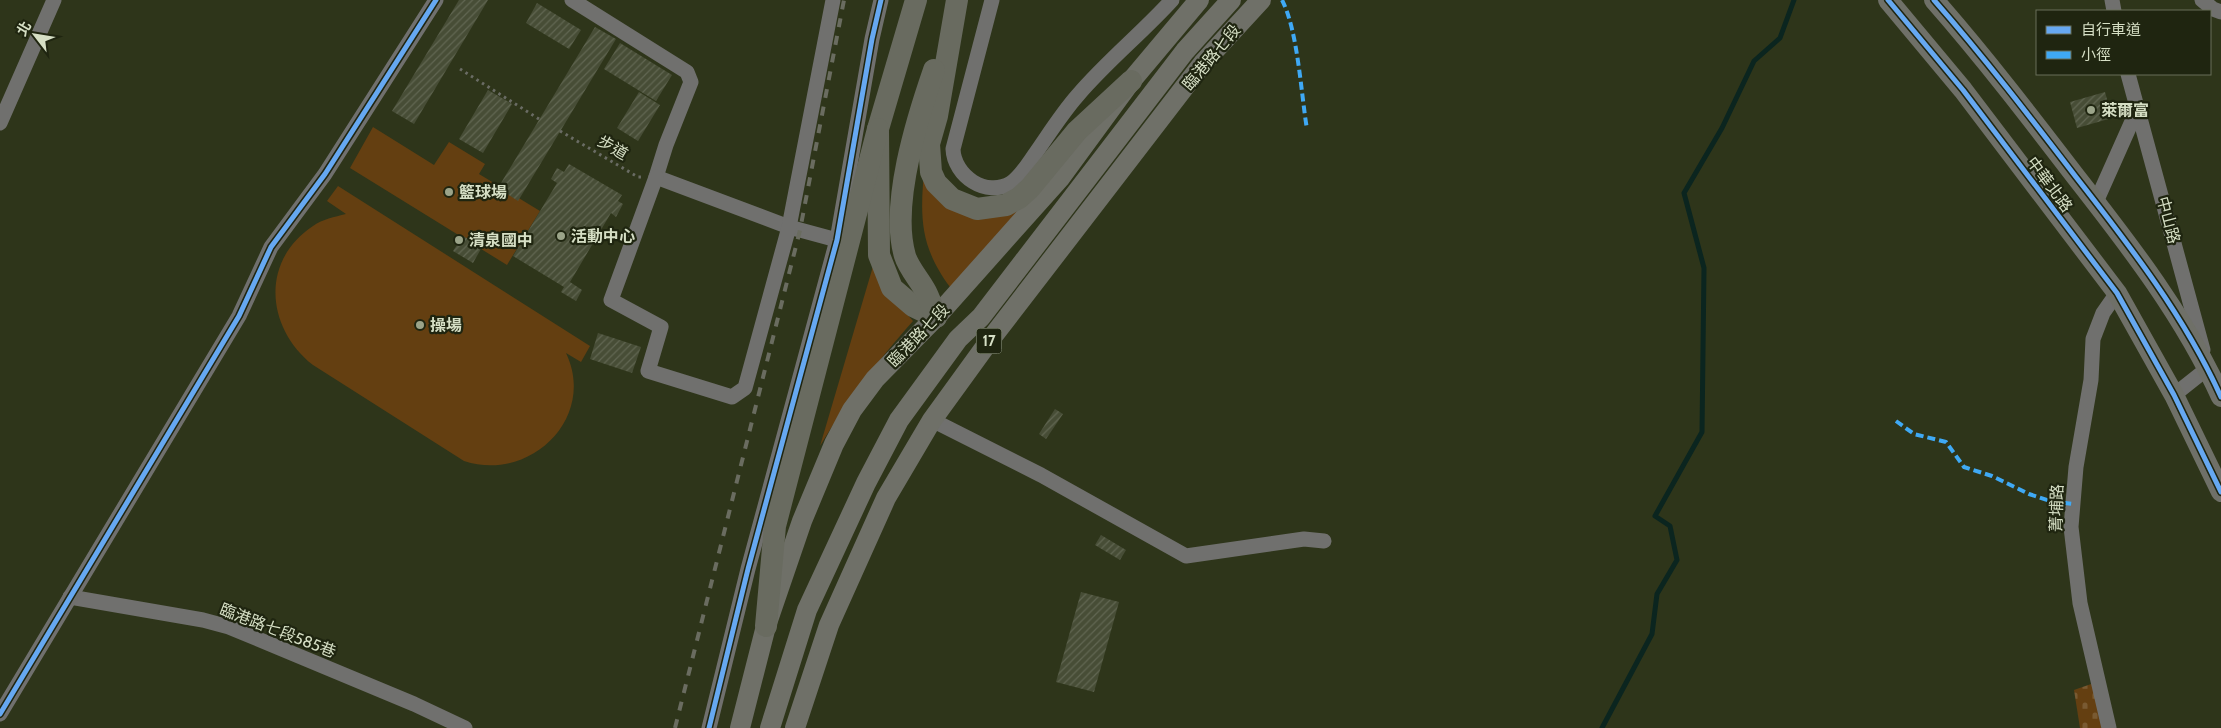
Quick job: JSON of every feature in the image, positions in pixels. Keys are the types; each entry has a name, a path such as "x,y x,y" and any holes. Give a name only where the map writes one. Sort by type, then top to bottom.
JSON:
{"highway":[{"path":"766,626 774,526 878,129 916,0"},
{"path":"936,317 926,292 905,256 902,205 905,175 921,107 956,4"},
{"path":"956,4 938,116 929,144 931,172 936,183 952,199 964,205 977,209 993,208 1019,198 1030,188 1077,131 1130,81"},
{"path":"878,129 879,255 892,288 908,302 936,317"}],"main road":[{"name":"臨港路七段","path":"740,728 766,626 802,522 834,444 848,419 876,379 936,317 1060,178 1130,81 1199,0"},
{"name":"臨港路七段","path":"770,728 807,610 866,483 899,420 958,339 981,317 1185,51 1231,0"},
{"name":"臨港路七段","path":"795,728 806,691 837,607 886,498 932,420 990,340 1203,63 1260,0"},
{"name":"中華北路","path":"1888,0 1963,90 2117,293 2174,395"},
{"name":"中華北路","path":"1934,0 1986,60 2141,260 2214,368"},
{"path":"1185,51 1203,63"},
{"path":"936,317 958,339"},
{"name":"中山路","path":"2214,368 2221,398"},
{"path":"2174,395 2221,492"}],"street":[{"path":"0,123 54,0"},
{"path":"0,714 239,316 271,247 325,174 436,0"},
{"path":"572,0 687,72 691,77 691,82 666,145 611,300 661,327 648,371 732,397 746,388 789,227 833,0"},
{"path":"709,728 748,569 837,240 872,39 881,0"},
{"path":"992,0 953,149 953,158 964,176 973,182 993,188 1002,187 1019,177 1078,95 1172,0"},
{"path":"2202,0 2213,9 2221,12"},
{"name":"中山路","path":"2128,75 2214,368"},
{"path":"2096,202 2137,110"},
{"path":"656,177 789,227 837,240"},
{"name":"菁埔路","path":"2108,728 2080,604 2071,527 2076,467 2091,380 2092,338 2103,313 2117,293"},
{"path":"2174,395 2214,368"},
{"path":"932,420 1041,475 1186,556 1304,539 1324,541"},
{"name":"臨港路七段585巷","path":"70,597 203,620 229,627 414,704 465,728"}],"path":[{"path":"460,69 539,119"}],"green space":[{"name":"籃球場","path":"373,127 434,165 449,142 485,164 479,174 540,211 507,265 350,168"},
{"path":"925,162 947,203 1031,200 950,287 932,256 924,228 922,197"},
{"path":"338,186 590,346 581,362 566,353 573,377 572,400 565,422 551,440 533,454 512,463 489,465 464,461 313,365 297,350 286,333 278,314 277,276 284,257 296,241 313,226 329,218 346,214 327,201"},
{"path":"874,263 889,294 913,321 864,381 820,446"},
{"path":"2094,683 2104,728 2080,728 2074,690"}],"building":[{"path":"459,0 488,0 414,124 392,111"},
{"path":"537,3 581,30 569,49 526,23"},
{"path":"595,27 616,39 518,201 498,188"},
{"path":"620,43 672,75 656,101 604,69"},
{"path":"488,90 512,104 483,153 459,139"},
{"path":"639,92 660,105 638,141 617,128"},
{"name":"萊爾富","path":"2105,92 2112,118 2077,128 2070,102"},
{"name":"活動中心","path":"569,164 622,195 618,201 623,204 616,217 611,213 570,282 582,290 576,301 561,292 564,287 513,256 557,183 551,179 557,168 564,172"},
{"path":"463,236 482,247 473,263 453,251"},
{"path":"598,333 641,347 632,373 590,359"},
{"path":"1055,409 1063,414 1046,439 1039,434"},
{"path":"1101,535 1126,550 1120,560 1095,545"},
{"path":"1081,592 1119,602 1094,692 1056,682"}],"waterway":[{"path":"1602,728 1652,634 1657,594 1677,560 1670,526 1655,516 1702,432 1704,268 1684,193 1722,128 1754,61 1780,38 1794,0"}],"railway":[{"path":"675,728 800,230 844,0"}],"marked path":[{"path":"1282,0 1292,28 1307,129"},
{"path":"1896,421 1914,434 1946,442 1964,467 1992,476 2029,494 2050,501 2073,504"}],"cycle path":[{"path":"0,714 239,316 271,247 325,174 436,0"},
{"path":"709,728 748,569 837,240 872,39 881,0"},
{"path":"1888,0 1963,90 2117,293 2174,395 2221,492"},
{"path":"1934,0 2006,87 2136,256 2174,310 2207,367 2221,397"}],"place":[{"name":"萊爾富","path":"2091,110"},
{"name":"籃球場","path":"449,192"},
{"name":"活動中心","path":"561,236"},
{"name":"清泉國中","path":"459,240"},
{"name":"操場","path":"420,325"}]}
